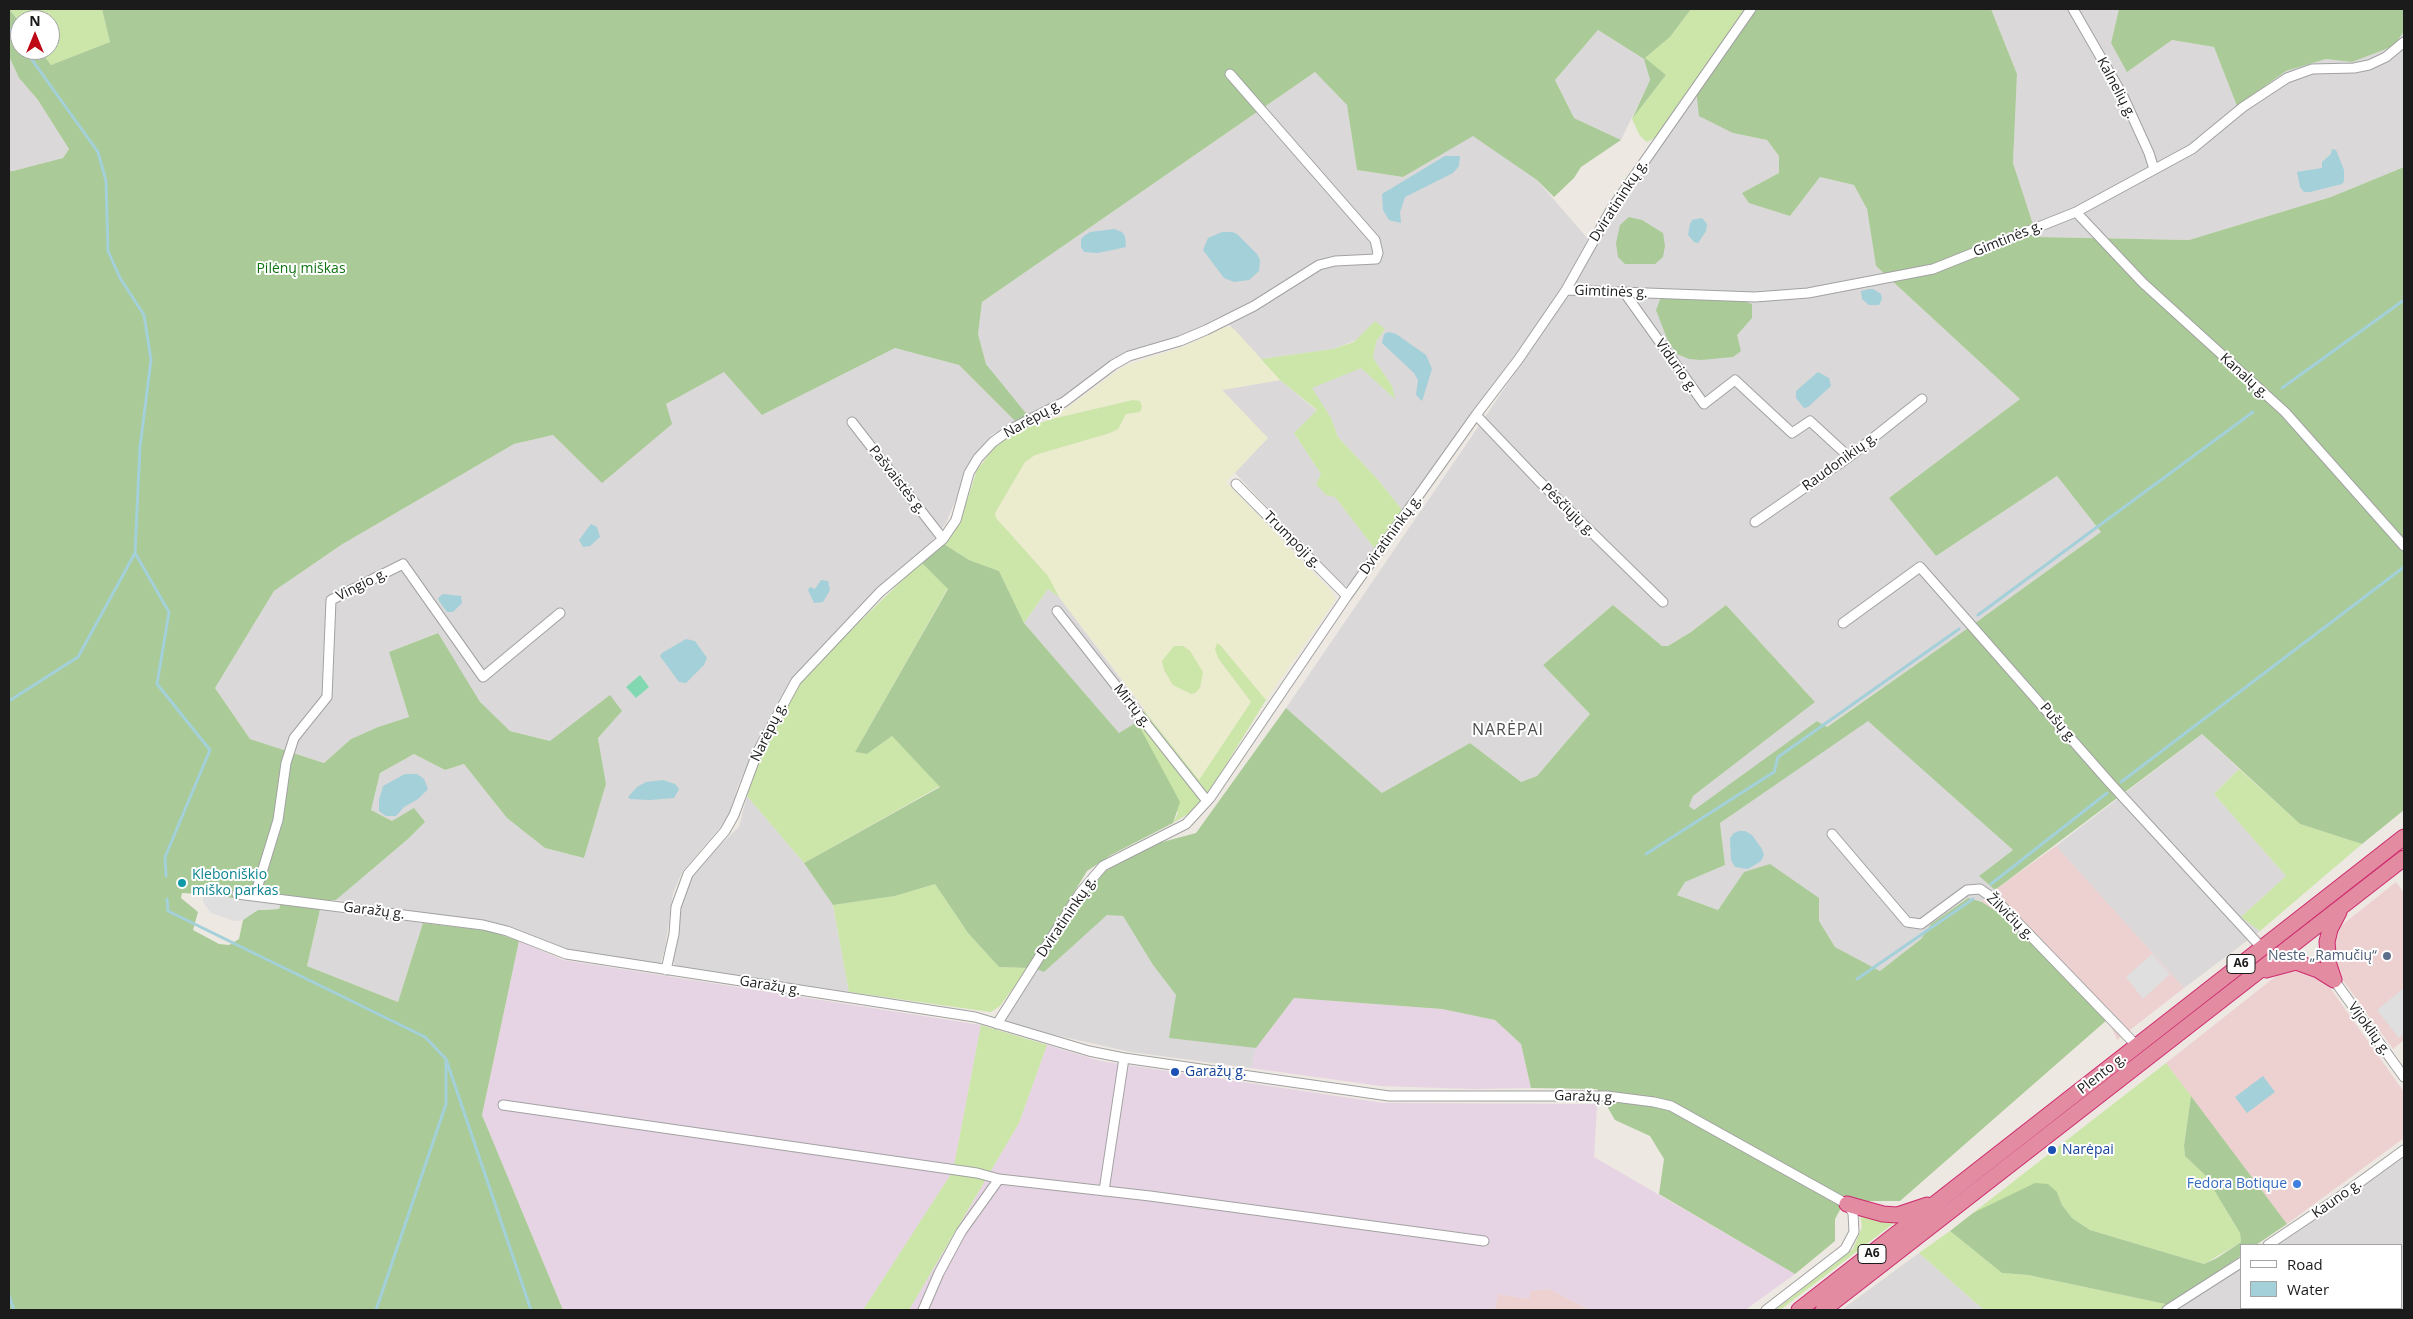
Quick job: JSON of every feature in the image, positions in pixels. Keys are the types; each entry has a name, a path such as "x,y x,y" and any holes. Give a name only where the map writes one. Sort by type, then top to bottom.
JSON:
{"highway":[{"name":"Plento g.","path":"1799,1310 1945,1198 2404,836"},
{"name":"Plento g.","path":"1823,1310 2404,858"},
{"path":"2334,980 2329,965 2327,942 2330,929 2342,907"},
{"path":"2258,972 2296,962 2318,970 2334,980"},
{"path":"1847,1204 1883,1214 1897,1215 1945,1198"}],"street":[{"name":"Dviratininkų g.","path":"997,1024 1080,893 1103,866 1186,824 1207,801 1347,596 1476,415 1518,360 1566,290 1612,208 1751,9"},
{"name":"Kalnelių g.","path":"2072,9 2123,96 2149,153 2154,169"},
{"name":"Gimtinės g.","path":"1566,290 1755,297 1808,293 1859,281 1933,269 2076,212 2192,149 2243,107 2287,78 2312,69 2354,68 2369,65 2386,58 2404,42"},
{"name":"Narėpų g.","path":"666,970 674,934 676,907 688,874 725,831 734,815 758,751 796,681 880,592 943,539 956,520 969,473 978,458 993,442 1011,429 1064,402 1113,365 1129,356 1180,341 1206,330 1254,306 1319,265 1335,261 1376,258 1378,253 1375,240 1230,74"},
{"name":"Kanalų g.","path":"2076,212 2143,283 2285,412 2404,546"},
{"name":"Vidurio g.","path":"1624,292 1704,404 1735,380 1792,433 1810,421 1849,457"},
{"name":"Raudonikių g.","path":"1755,522 1849,457 1922,399"},
{"name":"Pėsčiųjų g.","path":"1476,415 1538,480 1663,602"},
{"name":"Pašvaistės g.","path":"852,422 943,539"},
{"name":"Trumpoji g.","path":"1236,484 1347,596"},
{"name":"Vingio g.","path":"255,895 278,820 286,763 294,738 327,697 331,600 403,564 483,677 560,613"},
{"name":"Pušų g.","path":"1843,623 1920,567 2110,783 2262,948"},
{"name":"Mirtų g.","path":"1058,611 1207,801"},
{"name":"Žilvičių g.","path":"1832,834 1907,922 1922,924 1967,890 1980,889 1997,901 2137,1046"},
{"name":"Garažų g.","path":"237,894 483,925 507,931 566,954 975,1017 1088,1051 1124,1058 1389,1096 1607,1096 1654,1102 1671,1106 1847,1204"},
{"name":"Vijoklių g.","path":"2334,980 2404,1077"},
{"path":"1104,1191 1124,1058"},
{"path":"503,1105 977,1173 999,1179 1484,1241"},
{"name":"Kauno g.","path":"2269,1244 2338,1198 2404,1150"},
{"path":"924,1310 939,1274 961,1232 999,1179"},
{"path":"1766,1310 1849,1244 1854,1227 1853,1213 1847,1204"},
{"path":"2167,1310 2240,1263"}],"shaded area":[{"path":"1991,9 2119,9 2111,43 2128,71 2172,40 2214,47 2237,106 2286,71 2326,59 2352,62 2394,46 2404,31 2404,167 2331,197 2189,240 2036,237 2013,163 2017,74"},
{"path":"1598,30 1644,59 1650,80 1621,140 1574,118 1555,80"},
{"path":"9,56 19,78 38,100 69,149 63,158 9,171"},
{"path":"1315,72 1347,105 1357,170 1403,177 1473,135 1537,180 1588,239 1553,302 1402,510 1379,481 1338,437 1331,418 1311,388 1361,368 1394,398 1392,386 1373,358 1376,342 1385,329 1333,349 1261,359 1221,316 1179,337 1138,348 1109,363 1062,402 1029,417 986,364 978,334 982,302"},
{"path":"1696,89 1733,133 1767,140 1779,156 1780,173 1742,193 1790,216 1820,177 1854,185 1867,209 1876,266 2020,399 1889,498 1936,556 2057,476 2101,532 1826,727 1817,721 1694,811 1689,806 1693,796 1815,702 1726,605 1691,632 1668,646 1662,646 1613,605 1543,665 1590,714 1537,776 1521,782 1470,743 1382,793 1286,708 1567,297 1579,272"},
{"path":"895,348 959,365 1016,422 991,435 971,463 946,523 931,542 828,641 790,684 775,708 739,783 728,818 682,872 673,893 665,948 660,965 568,952 509,927 486,922 336,900 408,839 425,822 392,821 371,810 380,773 414,754 445,770 464,764 507,818 545,848 584,858 606,784 598,738 622,711 550,741 510,731 480,703 437,633 389,652 409,717 378,727 351,739 324,763 250,739 215,688 274,591 341,545 514,444 553,435 602,482 666,404 725,371 762,415"},
{"path":"1280,380 1317,411 1294,433 1321,474 1326,495 1335,497 1375,549 1352,583 1346,586 1338,582 1235,473 1267,438 1222,390"},
{"path":"1048,589 1059,597 1144,710 1137,722 1119,733 1024,623"},
{"path":"1868,720 2013,850 1979,876 1995,890 1982,902 1967,898 1931,924 1921,939 1880,971 1835,947 1819,921 1819,898 1744,872 1718,910 1677,895 1684,882 1725,865 1720,823"},
{"path":"2202,734 2239,769 2214,794 2286,876 2241,917 2260,931 2184,988 2056,846"},
{"path":"747,796 804,863 833,905 849,992 678,968 673,962 683,898 689,879 701,863 739,827"},
{"path":"2056,846 2184,988 2117,1040 2108,1019 2008,919 1982,902 1995,890"},
{"path":"2396,882 2404,893 2404,1040 2393,1049 2342,979 2333,953 2337,929"},
{"path":"203,894 280,904 279,909 258,910 243,920 234,921 211,913 203,902"},
{"path":"320,910 423,923 398,1002 307,966"},
{"path":"1107,914 1123,916 1153,965 1176,995 1241,1045 1256,1048 1251,1068 1131,1052 1005,1024 1006,1018 1036,969 1044,972"},
{"path":"519,941 563,960 981,1025 953,1171 863,1310 563,1310 482,1115"},
{"path":"2152,954 2170,974 2143,999 2126,977"},
{"path":"2296,968 2311,971 2328,985 2404,1092 2404,1138 2287,1224 2166,1063 2285,969"},
{"path":"2404,988 2404,1034 2399,1038 2377,1010"},
{"path":"1294,998 1442,1009 1495,1020 1521,1044 1531,1088 1474,1089 1381,1086 1251,1068 1256,1048"},
{"path":"1047,1045 1100,1061 1384,1103 1597,1104 1594,1157 1795,1274 1745,1310 1590,1310 1549,1289 1530,1291 1529,1299 1498,1294 1495,1310 909,1310 1019,1123"},
{"path":"2404,1150 2404,1310 2167,1310 2240,1263 2240,1309 2403,1309 2403,1244 2269,1244"},
{"path":"1919,1253 1984,1310 1846,1310 1844,1308"},
{"path":"1549,1289 1590,1310 1495,1310 1498,1294 1529,1299 1530,1291"}],"green space":[{"path":"9,9 102,9 110,42 51,65 47,60 60,60 60,10"},
{"name":"Pilėnų miškas","path":"9,9 10,10 10,58 9,56"},
{"name":"Pilėnų miškas","path":"102,9 1691,9 1670,37 1645,58 1666,75 1632,119 1650,80 1644,59 1598,30 1555,80 1574,118 1621,140 1581,167 1574,178 1554,197 1537,180 1473,136 1403,177 1357,170 1347,105 1315,72 982,302 978,334 986,364 1029,417 1016,422 959,365 895,348 762,415 724,372 666,404 672,424 602,483 553,435 514,444 341,545 274,591 215,688 250,739 324,763 351,739 378,727 409,717 389,652 438,633 480,702 510,731 550,741 610,695 622,711 598,738 606,784 584,858 545,848 507,818 464,764 445,770 414,754 380,773 371,810 392,821 414,808 425,822 408,839 336,900 322,901 307,966 398,1002 423,923 490,931 519,941 482,1115 563,1310 9,1310 9,171 63,158 69,149 38,100 19,78 11,60 47,60 51,65 110,42","holes":["182,893 203,894 280,905 279,909 258,910 251,913 243,920 239,939 229,945 219,944 193,930 198,912 181,898"]},
{"path":"1691,9 1745,9 1656,137 1647,142 1640,136 1632,119 1666,75 1644,59 1670,37"},
{"path":"1751,9 1991,9 2017,74 2013,163 2037,237 2189,240 2331,197 2404,167 2404,810 2362,844 2300,824 2202,734 1995,890 1979,876 2013,850 1868,721 1720,823 1725,865 1685,882 1677,895 1718,910 1744,872 1770,864 1819,898 1819,921 1835,947 1880,971 1921,939 1931,924 1968,898 1982,902 2008,919 2108,1019 1900,1201 1855,1201 1841,1208 1835,1219 1835,1241 1795,1274 1659,1194 1664,1159 1650,1136 1615,1120 1597,1089 1531,1088 1521,1044 1495,1020 1442,1009 1294,998 1256,1048 1169,1038 1176,995 1153,965 1123,916 1107,915 1044,972 1036,969 1100,874 1155,844 1196,833 1286,708 1382,793 1470,743 1521,782 1537,776 1590,714 1543,665 1613,605 1662,646 1668,646 1691,632 1726,605 1815,702 1693,796 1689,806 1694,810 1817,721 1827,727 2101,532 2057,476 1936,556 1889,498 2020,399 1876,266 1867,209 1854,185 1820,177 1790,216 1749,203 1742,193 1779,173 1779,156 1767,140 1733,133 1699,116 1696,89"},
{"path":"2119,9 2404,9 2404,31 2394,46 2352,62 2326,59 2286,71 2237,106 2214,47 2172,40 2127,72 2111,43"},
{"path":"1629,217 1642,220 1663,233 1665,246 1663,257 1655,264 1625,264 1618,257 1616,243 1620,225"},
{"path":"1661,297 1733,298 1752,304 1752,318 1737,335 1741,351 1733,357 1701,360 1689,359 1677,354 1668,341 1656,310"},
{"path":"1375,321 1385,329 1376,342 1373,358 1392,386 1395,399 1361,368 1312,388 1331,418 1338,437 1379,481 1402,510 1375,549 1335,497 1326,495 1316,484 1321,474 1294,433 1317,410 1280,380 1261,359 1333,349 1354,342"},
{"path":"1224,327 1230,327 1235,330 1280,380 1222,390 1268,438 1226,482 1332,592 1336,599 1266,700 1221,646 1218,658 1251,702 1199,780 1059,597 1057,591 996,518 995,513 1025,462 1035,455 1110,433 1118,429 1126,414 1140,412 1133,400 1052,419 1124,366 1183,347"},
{"path":"1133,400 1140,401 1142,407 1140,412 1126,414 1118,429 1035,455 1025,462 995,513 996,518 1048,576 1059,597 1048,589 1024,623 999,571 969,560 944,544 956,529 962,516 977,470 994,448 1016,431 1052,419"},
{"path":"944,544 969,560 999,571 1024,623 1119,733 1137,722 1180,802 1173,823 1111,855 1087,871 1028,968 999,967 968,933 935,884 895,896 833,905 804,863 940,787 892,736 867,754 855,752 948,589 921,562"},
{"path":"921,562 948,588 855,752 867,754 892,736 940,786 804,863 747,796 762,750 787,702 808,672"},
{"path":"1217,643 1266,700 1212,787 1191,812 1173,823 1178,813 1137,722 1144,710 1199,780 1251,702 1218,658 1215,649"},
{"path":"1174,646 1183,646 1190,651 1203,672 1200,688 1195,693 1191,694 1173,685 1164,670 1162,661"},
{"path":"640,675 649,687 636,698 626,687"},
{"path":"2239,769 2300,824 2362,844 2260,931 2241,917 2286,876 2214,794"},
{"path":"935,884 968,933 999,967 1028,968 1000,1006 991,1012 849,992 833,905 895,896"},
{"path":"981,1025 1047,1045 1019,1123 909,1310 863,1310 953,1171"},
{"path":"2166,1063 2191,1096 2184,1146 2185,1156 2205,1175 2240,1233 2241,1242 2204,1264 2090,1230 2072,1218 2062,1205 2057,1192 1973,1213"},
{"path":"2191,1096 2287,1224 2257,1244 2240,1244 2240,1256 2170,1305 2028,1275 2002,1273 1950,1231 1973,1213 2035,1183 2048,1184 2057,1192 2062,1205 2072,1218 2090,1230 2204,1264 2241,1242 2240,1233 2205,1175 2185,1156 2184,1146"},
{"path":"1860,1213 1898,1220 1780,1310 1775,1310 1853,1249 1862,1227"},
{"path":"1950,1231 2002,1273 2028,1275 2170,1305 2160,1310 1984,1310 1919,1253"}],"water":[{"path":"2332,149 2336,150 2344,170 2344,181 2342,184 2304,192 2300,187 2297,172 2322,168 2322,162 2331,154"},
{"path":"1445,156 1460,156 1459,166 1453,173 1405,197 1400,212 1401,223 1389,220 1383,210 1382,194"},
{"path":"1702,218 1707,224 1706,231 1698,243 1694,242 1688,235 1692,220"},
{"path":"1114,229 1122,232 1125,236 1126,247 1098,253 1084,252 1081,247 1081,239 1084,236 1090,232"},
{"path":"1222,232 1237,234 1257,254 1260,260 1259,271 1249,280 1234,282 1224,278 1203,250 1208,238"},
{"path":"1873,289 1881,294 1882,299 1879,305 1869,305 1862,299 1861,291"},
{"path":"1389,332 1396,334 1426,355 1432,369 1422,401 1416,395 1418,380 1414,373 1382,343 1384,334"},
{"path":"1818,372 1829,378 1831,386 1808,407 1804,408 1796,398 1796,391"},
{"path":"591,524 597,527 600,537 590,546 583,547 579,540"},
{"path":"821,580 828,581 830,590 823,602 814,603 808,590 810,587 815,589"},
{"path":"443,594 461,596 462,603 453,612 447,612 438,598"},
{"path":"686,639 695,641 707,658 704,665 686,683 679,682 660,656"},
{"path":"405,774 417,774 424,779 428,789 418,799 404,807 396,816 386,816 379,811 379,800 383,786"},
{"path":"663,780 675,784 679,789 674,798 650,800 630,799 628,797 637,787 646,782"},
{"path":"1739,831 1745,831 1752,835 1764,855 1761,861 1748,869 1735,867 1731,860 1730,838"},
{"path":"2263,1076 2275,1092 2247,1113 2235,1097"}],"waterway":[{"path":"9,701 78,657 135,553 140,447 151,360 144,315 120,278 108,251 106,181 98,152 32,60"},
{"path":"2282,388 2404,300"},
{"path":"1978,615 2253,412"},
{"path":"135,553 169,612 157,684 210,750 165,857 166,876"},
{"path":"2121,782 2404,567"},
{"path":"1646,854 1774,772 1778,757 1959,629"},
{"path":"1991,884 2107,793"},
{"path":"167,899 168,911 425,1037 446,1059 446,1104 376,1310"},
{"path":"1857,979 1973,899"},
{"path":"447,1062 531,1310"},
{"path":"9,1295 14,1310"}],"place":[{"name":"Kleboniškio miško parkas","path":"182,883"},
{"name":"Neste „Ramučių“","path":"2387,956"},
{"name":"Garažų g.","path":"1175,1072"},
{"name":"Narėpai","path":"2052,1150"},
{"name":"Fedora Botique","path":"2297,1184"}],"district":[{"name":"NARĖPAI","path":"1508,730"}]}
